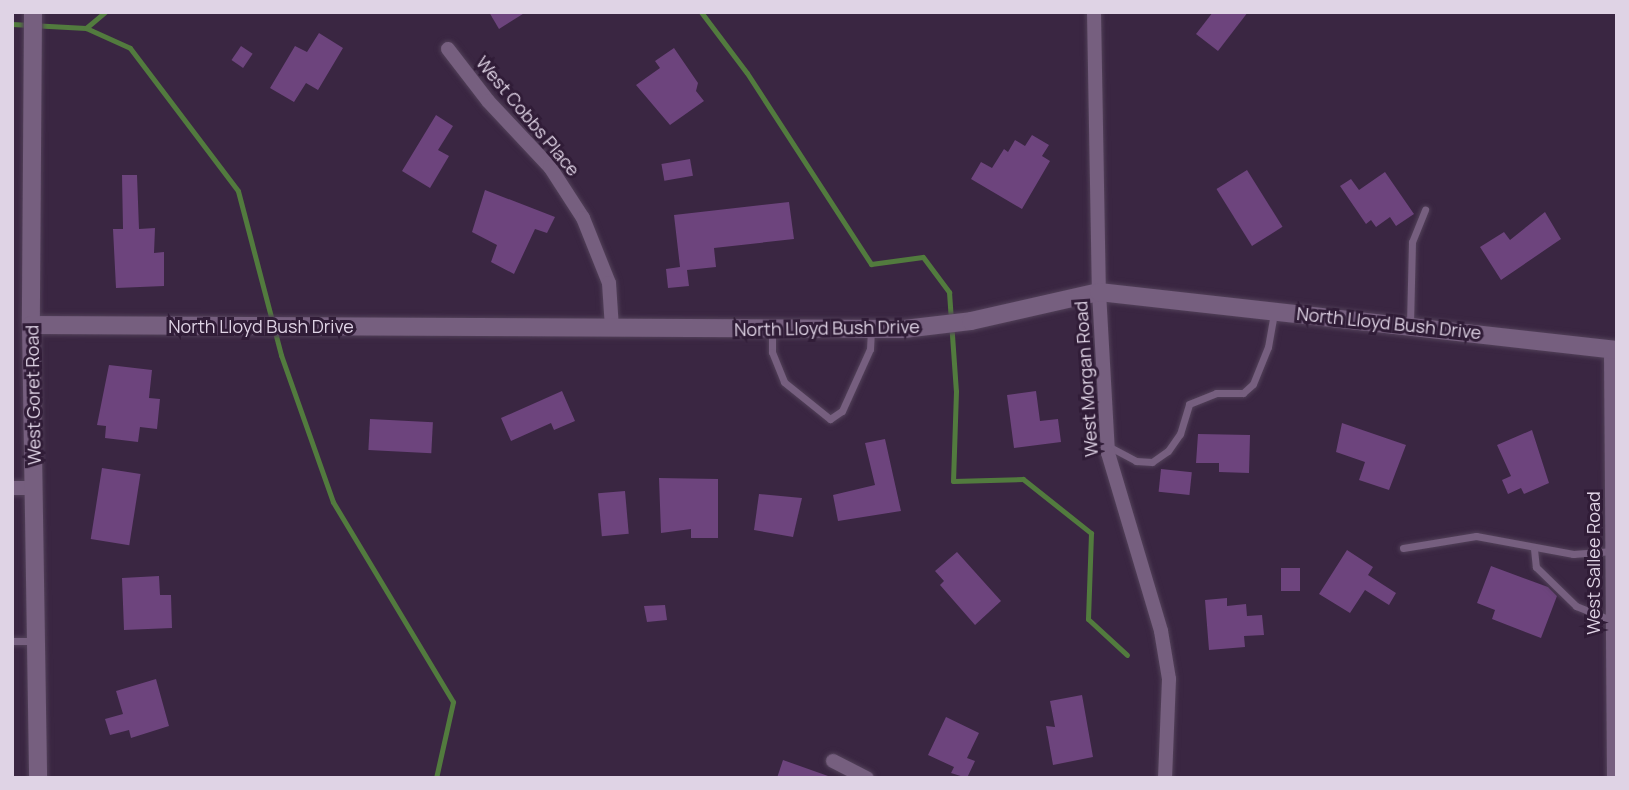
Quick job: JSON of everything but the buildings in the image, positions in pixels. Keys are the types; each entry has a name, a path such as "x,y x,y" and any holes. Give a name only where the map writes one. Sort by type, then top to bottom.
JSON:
{"street":[{"name":"West Goret Road","path":"33,12 31,325 38,641 38,778"},
{"name":"West Morgan Road","path":"1094,12 1099,292 1108,446 1161,631 1169,679 1165,778"},
{"name":"West Cobbs Place","path":"448,49 488,101 550,167 583,218 609,283 612,328"},
{"name":"North Lloyd Bush Drive","path":"31,325 871,330 951,324 1099,292 1614,349"},
{"name":"West Sallee Road","path":"1614,349 1608,431 1614,551 1614,778"},
{"path":"12,488 34,488"},
{"path":"833,761 867,778"}],"lane":[{"path":"1410,325 1412,242 1426,210"},
{"path":"1108,446 1136,461 1152,462 1168,452 1180,433 1189,404 1216,393 1243,393 1253,384 1268,347 1275,311"},
{"path":"772,330 772,352 784,383 831,419 842,411 870,349 871,330"},
{"path":"1403,548 1476,536 1534,549 1573,554 1614,551"},
{"path":"1534,549 1536,567 1576,606 1613,621"},
{"path":"12,641 38,641"}],"waterway":[{"path":"86,28 105,12"},
{"path":"701,12 747,73 871,264 923,257 949,292 956,391 953,481 1023,479 1091,533 1088,619 1127,655"},
{"path":"12,24 86,28 130,48 238,191 281,355 333,502 453,702 436,778"}]}
